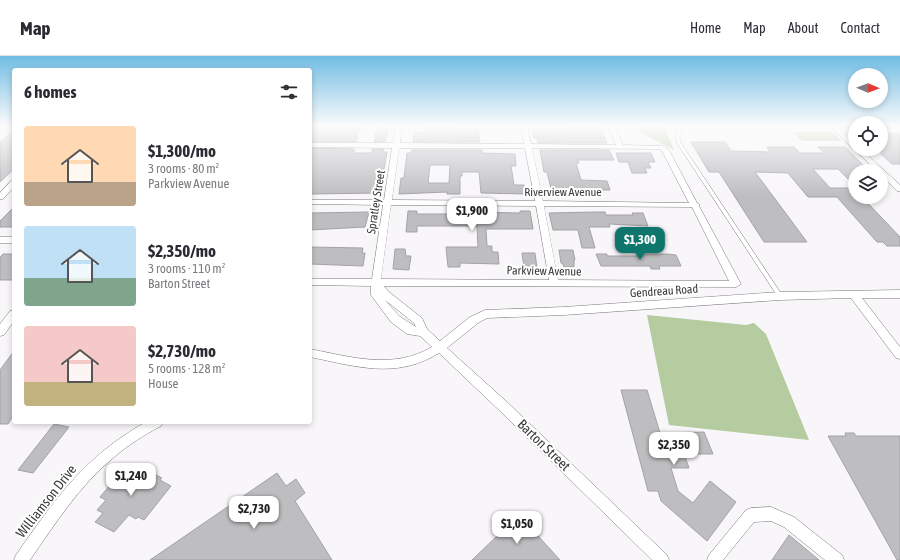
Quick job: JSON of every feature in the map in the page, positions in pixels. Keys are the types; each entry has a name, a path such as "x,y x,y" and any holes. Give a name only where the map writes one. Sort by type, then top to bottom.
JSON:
{"street":[{"name":"Spratley Street","path":"376,282 396,150"},
{"path":"529,150 554,284"},
{"path":"664,150 696,205"},
{"path":"865,156 874,164"},
{"path":"888,178 900,189"},
{"path":"0,197 12,185"},
{"name":"Riverview Avenue","path":"312,202 696,205"},
{"name":"Parkview Avenue","path":"312,282 736,284 710,238 696,205"},
{"path":"0,240 12,240"},
{"name":"Barton Street","path":"376,282 376,295 395,319 412,331 424,332 503,406 662,560"},
{"path":"853,294 900,355"},
{"name":"Gendreau Road","path":"440,347 474,320 485,314 564,312 780,296 900,294"},
{"path":"0,332 12,317"},
{"path":"312,353 371,365 391,365 407,362 427,355 440,347"},
{"name":"Williamson Drive","path":"21,560 56,512 101,460 121,444 153,424"},
{"path":"714,560 751,515 771,514 789,522 837,560"}],"lane":[{"path":"683,150 780,296"}],"green space":[{"path":"647,315 746,325 754,323 766,334 809,440 669,425"}],"building":[{"path":"0,150 12,150 12,171 0,182"},
{"path":"312,150 354,150 354,153 372,153 372,150 384,150 383,152 387,152 380,193 312,194"},
{"path":"412,150 482,150 482,153 515,154 516,166 511,166 514,185 524,185 525,194 481,193 479,172 462,172 462,176 460,176 460,194 447,194 447,192 399,194 401,178 404,178 407,153 411,153","holes":["430,165 450,165 449,183 428,183"]},
{"path":"540,150 609,150 614,160 578,160 579,163 576,163 581,180 607,181 610,190 597,190 598,192 588,193 552,193 547,172 544,172"},
{"path":"696,150 770,152 769,150 797,150 800,153 824,153 821,150 848,150 848,156 854,156 862,164 848,164 848,179 838,169 813,169 830,188 848,188 848,204 869,204 900,237 900,246 887,246 883,242 877,242 837,197 808,197 788,173 755,172 807,242 764,242 719,172 709,172"},
{"path":"888,150 900,150 900,164 892,164 883,156 888,156"},
{"path":"616,153 651,153 655,162 648,162 651,168 645,168 647,173 632,173 628,162 619,162"},
{"path":"12,209 12,227 0,227 0,221"},
{"path":"408,211 417,211 417,214 453,214 471,212 520,213 520,211 530,211 533,229 486,229 487,246 492,246 492,252 498,252 499,264 460,263 460,267 448,267 446,247 478,247 477,226 417,226 417,232 406,232"},
{"path":"369,212 365,227 312,230 312,213"},
{"path":"605,212 606,215 633,215 632,213 643,213 648,226 609,224 610,227 589,227 595,248 582,248 578,230 553,230 549,213"},
{"path":"312,247 363,248 362,253 365,253 363,266 312,264"},
{"path":"395,249 405,249 406,256 411,256 409,270 393,269"},
{"path":"559,250 573,250 575,260 574,267 564,267 561,263"},
{"path":"522,253 535,253 537,268 524,268"},
{"path":"3,254 12,254 12,280 0,280 0,257"},
{"path":"596,254 607,254 607,256 645,256 644,254 676,255 681,266 659,266 660,269 651,269 650,266 601,266"},
{"path":"12,354 12,417 8,424 0,424 0,370"},
{"path":"621,390 647,390 660,433 704,432 713,454 684,454 689,468 671,468 678,491 693,503 710,481 736,502 707,541 661,501 658,491 648,491"},
{"path":"54,424 69,427 33,473 18,470"},
{"path":"845,433 854,433 856,436 900,436 900,560 897,560 828,436 846,436"},
{"path":"128,464 140,470 142,468 162,478 160,480 171,486 144,520 138,517 136,519 129,515 114,532 95,522 103,513 97,510 106,500 100,497"},
{"path":"277,473 286,486 296,479 305,493 295,501 332,560 150,560"},
{"path":"519,515 560,560 472,560"},
{"path":"789,535 819,560 772,560"}]}
